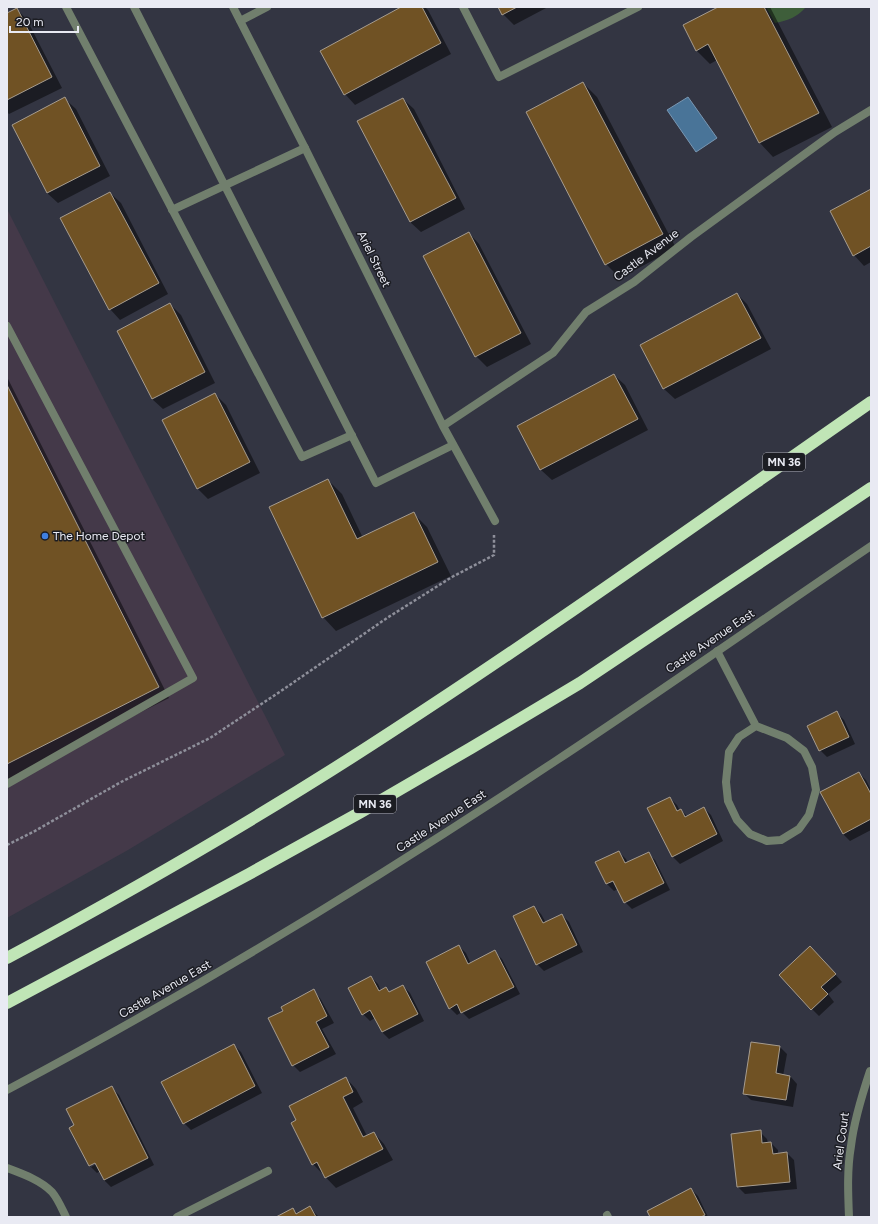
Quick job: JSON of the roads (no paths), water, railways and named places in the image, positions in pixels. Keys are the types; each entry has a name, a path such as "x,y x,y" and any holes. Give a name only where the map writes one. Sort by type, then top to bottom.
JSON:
{"highway":[{"name":"MN 36","path":"7,958 70,924 234,830 395,730 550,626 871,402"},
{"name":"MN 36","path":"7,1003 249,874 478,744 580,683 871,488"}],"street":[{"path":"66,7 302,457 352,435"},
{"path":"134,7 376,483 453,445"},
{"name":"Ariel Street","path":"233,7 443,426 495,521"},
{"path":"240,21 267,7"},
{"path":"463,7 499,76 638,7"},
{"name":"Castle Avenue","path":"443,426 553,353 586,312 634,282 691,237 835,132 871,110"},
{"path":"172,210 305,148"},
{"path":"7,326 193,678 7,784"},
{"name":"Castle Avenue East","path":"7,1090 159,1007 239,961 393,866 558,759 871,546"},
{"path":"717,651 756,726 787,738 804,751 812,767 816,790 808,815 798,829 781,840 767,841 750,834 738,820 728,801 726,782 729,752 739,738 756,726"},
{"name":"Ariel Court","path":"848,1217 851,1146 858,1106 870,1071"},
{"path":"7,1168 25,1174 39,1182 52,1193 66,1217"},
{"path":"177,1217 268,1171"}],"water":[{"path":"688,97 717,138 696,152 667,110"}],"place":[{"name":"The Home Depot","path":"45,536"}]}
